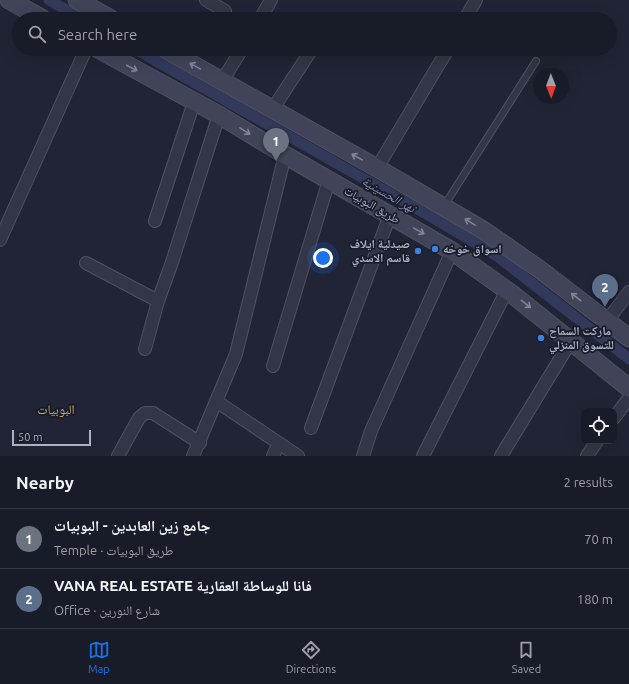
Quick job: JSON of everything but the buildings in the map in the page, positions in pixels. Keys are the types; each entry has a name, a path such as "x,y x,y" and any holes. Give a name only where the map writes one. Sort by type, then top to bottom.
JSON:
{"main road":[{"path":"9,0 30,12"},
{"path":"86,2 101,12"},
{"name":"طريق البوبيات","path":"111,56 219,115 285,155 452,251 507,290 629,388"},
{"path":"177,56 376,168 502,242 629,338"}],"street":[{"path":"206,0 225,11"},
{"path":"264,12 272,0"},
{"path":"469,12 476,0"},
{"path":"0,240 83,56"},
{"path":"222,81 238,56"},
{"path":"272,110 307,56"},
{"path":"376,168 444,56"},
{"path":"155,221 194,102"},
{"path":"145,349 158,301 219,115"},
{"path":"194,456 236,354 285,155"},
{"path":"273,366 329,180"},
{"path":"311,428 390,215"},
{"path":"362,456 371,431 452,251"},
{"path":"86,263 158,301"},
{"path":"423,456 507,290"},
{"path":"607,321 629,292"},
{"path":"501,456 571,341"},
{"path":"617,414 629,398"},
{"path":"216,401 298,456"},
{"path":"118,456 139,418 145,413 153,413 200,443"},
{"path":"273,456 279,443"},
{"path":"586,456 596,444"}],"lane":[{"path":"444,207 536,61"}],"waterway":[{"name":"نهر الحسينية","path":"49,0 70,12"},
{"name":"نهر الحسينية","path":"147,56 435,219 497,256 629,359"}],"place":[{"name":"جامع زين العابدين - البوبيات","path":"276,161"},
{"name":"اسواق خوخه","path":"435,249"},
{"name":"صيدلية ايلاف قاسم الاسدي","path":"418,251"},
{"name":"VANA REAL ESTATE فانا للوساطة العقارية","path":"605,307"},
{"name":"ماركت السماح للتسوق المنزلي","path":"541,338"}],"district":[{"name":"البوبيات","path":"56,409"}]}
